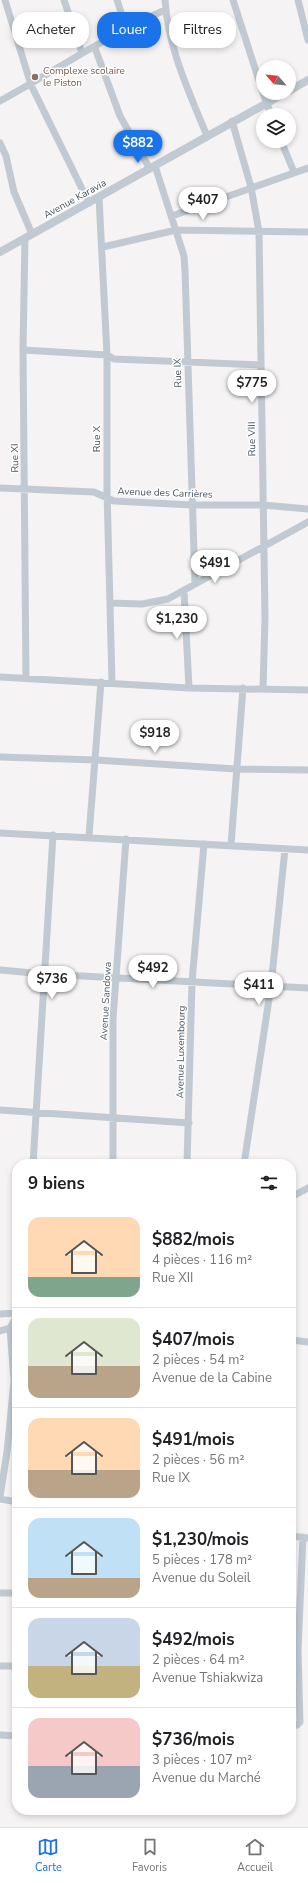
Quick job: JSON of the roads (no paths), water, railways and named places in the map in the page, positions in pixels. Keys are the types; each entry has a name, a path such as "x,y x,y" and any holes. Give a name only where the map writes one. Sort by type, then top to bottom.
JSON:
{"street":[{"path":"5,0 31,85 89,203"},
{"path":"64,0 82,54"},
{"path":"117,0 121,12"},
{"path":"165,0 165,10 170,35 179,66 206,136"},
{"path":"233,0 256,71"},
{"path":"298,0 308,40"},
{"path":"161,12 165,10"},
{"path":"0,101 95,48"},
{"name":"Rue IX","path":"95,48 120,116 152,168 172,216 184,256 196,584"},
{"path":"296,87 308,80"},
{"path":"265,100 268,108"},
{"name":"Avenue Karavia","path":"0,252 272,100"},
{"name":"Rue VIII","path":"232,121 250,187 258,232 264,548 263,689"},
{"path":"0,143 6,156 14,192 29,236"},
{"path":"284,148 294,172"},
{"path":"172,216 250,187 308,168"},
{"name":"Rue X","path":"100,197 107,355 107,500 112,682"},
{"path":"103,247 176,230 308,232"},
{"name":"Rue XI","path":"26,678 26,489 23,350 29,236"},
{"path":"23,350 107,355 114,359 261,364"},
{"name":"Avenue des Carrières","path":"0,488 94,492 102,495 107,500 114,501 192,505 263,505 308,509"},
{"path":"110,603 155,603 184,591 264,548 308,522"},
{"path":"184,591 189,688"},
{"path":"0,677 112,682 189,688 308,690"},
{"path":"89,836 101,682"},
{"path":"231,845 243,688"},
{"path":"0,757 96,760 236,769 308,770"},
{"path":"0,833 89,836 308,850"},
{"path":"33,1159 53,835"},
{"name":"Avenue Sandowa","path":"113,1159 113,1019 126,839"},
{"name":"Avenue Luxembourg","path":"187,1159 192,982 204,844"},
{"path":"245,1159 271,986 285,849"},
{"path":"0,970 44,974 308,988"},
{"path":"0,1110 112,1119 189,1123"},
{"path":"296,1195 308,1188"},
{"path":"0,1314 12,1314"},
{"path":"12,1324 10,1328 12,1354"},
{"path":"0,1331 10,1328"},
{"path":"296,1341 308,1342"},
{"path":"12,1401 7,1452 0,1498 12,1501"},
{"path":"296,1536 306,1537 298,1650 300,1722 296,1725"},
{"path":"0,1593 12,1593"},
{"path":"0,1666 12,1666"},
{"path":"0,1735 12,1736"}],"place":[{"name":"Complexe scolaire le Piston","path":"35,77"}]}
